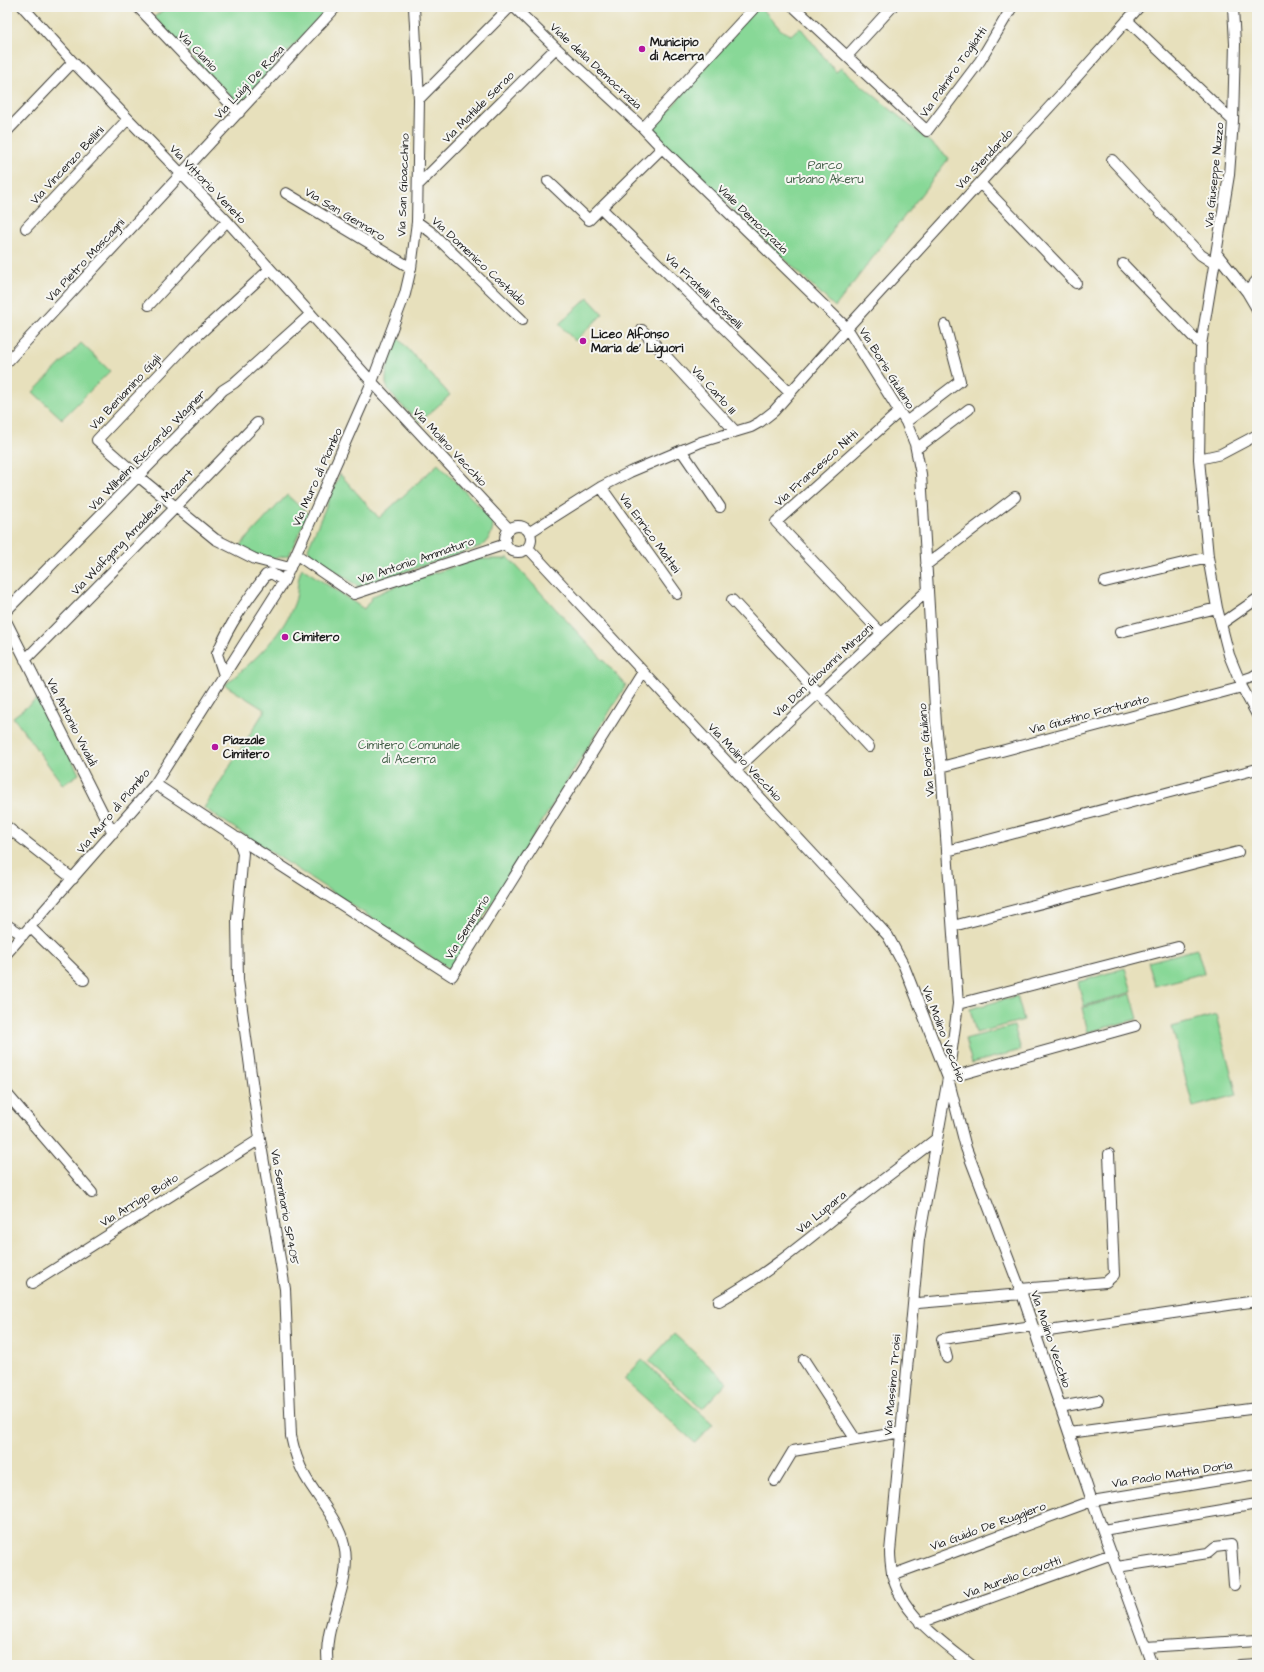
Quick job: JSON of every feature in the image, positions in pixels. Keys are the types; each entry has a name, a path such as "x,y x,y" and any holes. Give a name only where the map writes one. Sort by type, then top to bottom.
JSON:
{"street":[{"name":"Via Vittorio Veneto","path":"23,7 73,62 227,221 372,382"},
{"name":"Via Clanio","path":"138,7 239,113"},
{"name":"Via Luigi De Rosa","path":"181,175 336,7"},
{"name":"Via San Gioacchino","path":"372,382 405,294 411,268 417,222 418,99 414,7"},
{"path":"418,99 510,7"},
{"name":"Viale della Democrazia","path":"514,7 556,48 644,128"},
{"path":"644,128 755,7"},
{"path":"794,7 847,56 892,7"},
{"name":"Via Palmiro Togliatti","path":"847,56 927,131 980,61 1012,7"},
{"name":"Via Stendardo","path":"530,532 601,487 630,472 681,450 760,422 774,411 789,392 1066,90 1139,7"},
{"name":"Via Giuseppe Nuzzo","path":"1233,7 1235,44 1233,121 1229,175 1201,344 1199,458 1208,557 1216,608 1229,655 1241,684 1257,715"},
{"path":"1127,20 1233,121"},
{"name":"Via Matilde Serao","path":"418,185 556,48"},
{"path":"7,131 73,62"},
{"name":"Via Vincenzo Bellini","path":"26,228 128,119"},
{"name":"Viale Democrazia","path":"644,128 662,148 847,328"},
{"path":"548,181 589,220 662,148"},
{"path":"1112,160 1202,255 1216,259 1247,292 1257,309"},
{"name":"Via Pietro Mascagni","path":"7,362 181,175"},
{"path":"980,183 1076,283"},
{"name":"Via San Gennaro","path":"286,193 411,268"},
{"name":"Via Fratelli Rosselli","path":"601,208 789,392"},
{"path":"149,305 227,221"},
{"name":"Via Domenico Castaldo","path":"417,222 431,232 522,320"},
{"path":"1123,264 1201,344"},
{"name":"Via Beniamino Gigli","path":"270,269 184,348 97,440 139,477 215,539 255,559 290,568"},
{"path":"1247,292 1257,280"},
{"name":"Via Wilhelm Riccardo Wagner","path":"7,610 223,390 234,383 311,314"},
{"name":"Via Boris Giuliano","path":"906,422 960,381 945,325"},
{"name":"Via Boris Giuliano","path":"847,328 906,422 916,449 921,474 936,724 941,767 958,1004 948,1078"},
{"name":"Via Carlo III","path":"642,330 735,431"},
{"name":"Via Molino Vecchio","path":"372,382 509,529"},
{"name":"Via Muro di Piombo","path":"7,953 155,784 284,581 297,555 372,382"},
{"path":"916,449 969,409"},
{"name":"Via Francesco Nitti","path":"881,633 776,522 899,412"},
{"name":"Via Wolfgang Amadeus Mozart","path":"26,660 257,423"},
{"path":"1199,458 1221,454 1237,447 1257,435"},
{"path":"681,450 720,507"},
{"name":"Via Enrico Mattei","path":"601,487 677,594"},
{"path":"926,565 1016,497"},
{"path":"519,525 530,532 531,540 528,548 524,550 516,552 506,544 506,535 509,529 519,525"},
{"name":"Via Antonio Ammaturo","path":"297,555 354,594 506,544"},
{"name":"Via Molino Vecchio","path":"528,548 736,770 888,936 904,966 948,1078 966,1148 1021,1292 1092,1501 1152,1665"},
{"path":"1105,582 1208,557"},
{"path":"224,675 217,654 238,613 266,574 271,573 284,581"},
{"name":"Via Don Giovanni Minzoni","path":"736,770 928,590"},
{"path":"1221,624 1257,599"},
{"path":"732,600 817,694 869,747"},
{"path":"1120,632 1216,608"},
{"name":"Via Antonio Vivaldi","path":"7,623 113,833"},
{"name":"Via Seminario","path":"234,836 452,976 643,672"},
{"name":"Via Giustino Fortunato","path":"941,767 1241,684 1255,677"},
{"path":"947,851 1257,768"},
{"name":"Via Seminario SP405","path":"155,784 234,836 240,844 243,853 237,919 238,980 260,1139 285,1289 291,1436 293,1448 305,1477 335,1522 344,1545 344,1574 330,1631 327,1652 328,1665"},
{"path":"7,827 73,879"},
{"path":"953,926 1238,852"},
{"path":"7,925 26,931 84,980"},
{"path":"958,1004 1178,947"},
{"path":"948,1078 1135,1026"},
{"name":"Via Massimo Troisi","path":"948,1078 919,1240 890,1552 892,1575 903,1599 920,1623 971,1665"},
{"path":"7,1094 92,1193"},
{"name":"Via Arrigo Boito","path":"33,1283 260,1139"},
{"name":"Via Lupara","path":"719,1301 739,1290 781,1262 848,1207 936,1139"},
{"path":"918,1304 1106,1282 1114,1275 1109,1154"},
{"path":"948,1358 942,1339 1034,1330 1256,1301"},
{"path":"804,1360 856,1440"},
{"path":"1060,1407 1098,1400"},
{"path":"1069,1433 1257,1408"},
{"path":"775,1481 793,1451 901,1432"},
{"name":"Via Paolo Mattia Doria","path":"1092,1501 1257,1474"},
{"name":"Via Guido De Ruggiero","path":"892,1575 1092,1501"},
{"path":"1103,1530 1257,1504"},
{"path":"1117,1567 1208,1554 1215,1547 1231,1545 1234,1585"},
{"name":"Via Aurelio Covotti","path":"920,1623 1112,1554"},
{"path":"1146,1647 1257,1640"},
{"path":"1240,1665 1257,1664"}],"green space":[{"path":"167,7 329,7 239,105 154,17"},
{"name":"Parco urbano Akeru","path":"755,7 761,7 781,30 791,35 800,27 836,72 841,68 949,158 835,307 651,132"},
{"path":"588,298 603,314 575,341 559,324"},
{"path":"398,338 450,395 420,422 390,393 387,388 386,377 388,365"},
{"path":"81,343 110,371 62,419 33,392"},
{"path":"438,464 492,519 493,527 491,534 482,546 359,587 310,554 308,548 340,474 379,518"},
{"path":"287,495 308,514 289,555 269,558 258,556 238,548"},
{"name":"Cimitero Comunale di Acerra","path":"508,557 626,685 451,970 204,808 265,710 225,685 265,649 282,628 297,595 299,577 302,568 364,609 373,596 405,582 479,559 505,559"},
{"path":"40,697 79,774 63,785 13,717"},
{"path":"1197,949 1204,973 1155,986 1148,962"},
{"path":"1125,968 1132,992 1084,1006 1078,982"},
{"path":"1131,994 1138,1019 1088,1032 1082,1008"},
{"path":"1017,996 1024,1020 976,1033 970,1009"},
{"path":"1216,1015 1237,1095 1193,1107 1172,1027"},
{"path":"1014,1026 1021,1050 972,1063 965,1039"},
{"path":"674,1334 727,1382 702,1409 649,1361"},
{"path":"642,1360 713,1424 695,1443 624,1379"}],"place":[{"name":"Municipio di Acerra","path":"642,49"},
{"name":"Liceo Alfonso Maria de' Liguori","path":"583,341"},
{"name":"Cimitero","path":"285,637"},
{"name":"Piazzale Cimitero","path":"215,747"}]}
